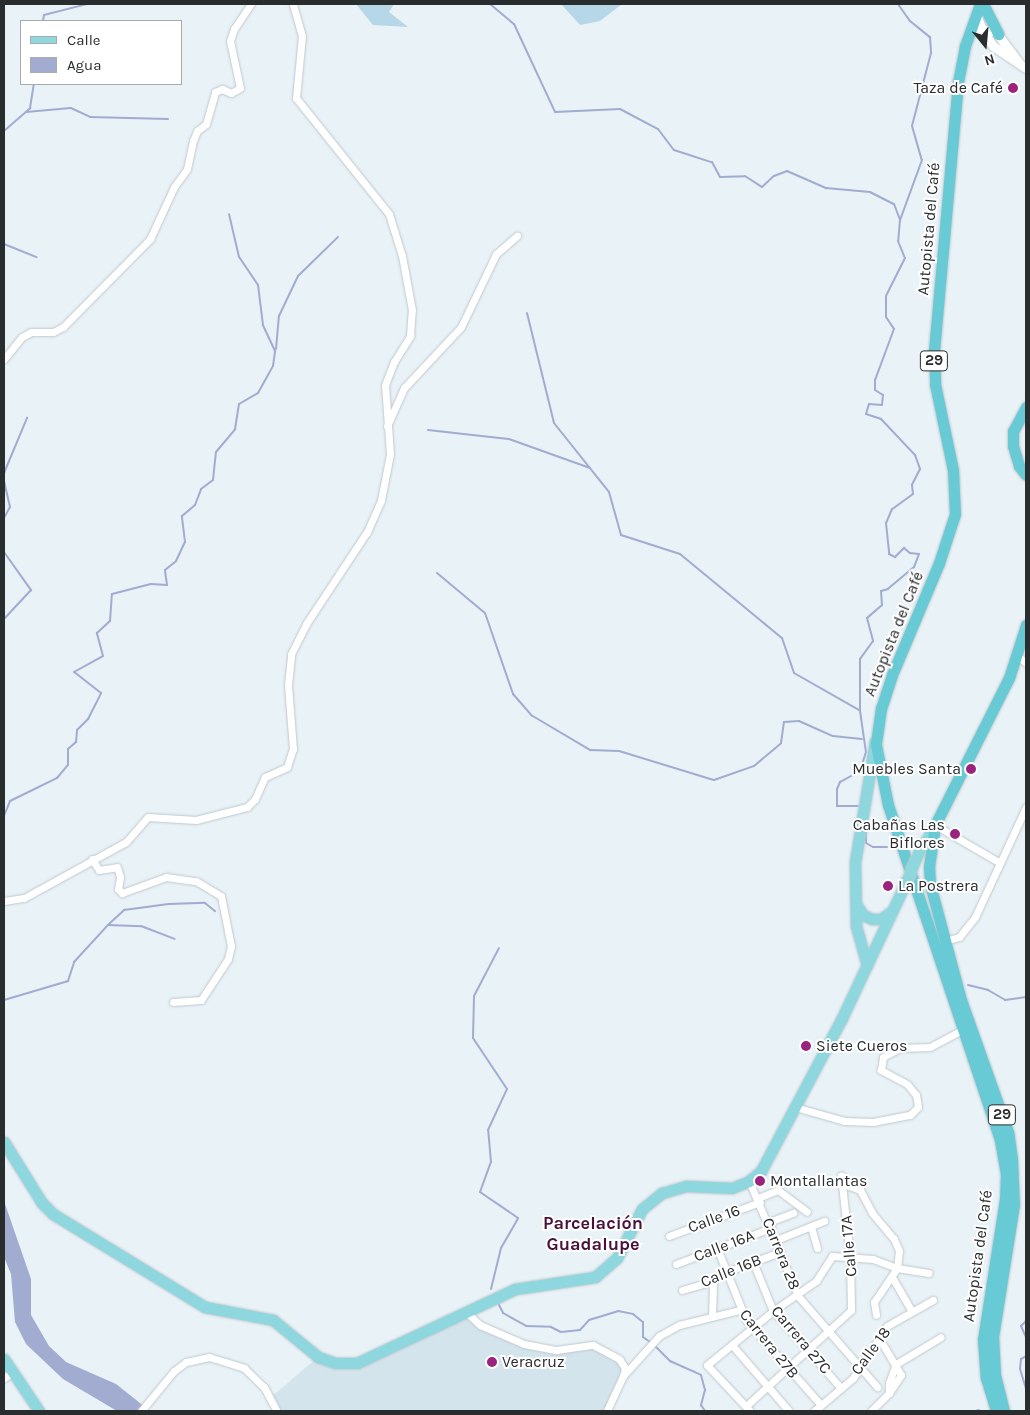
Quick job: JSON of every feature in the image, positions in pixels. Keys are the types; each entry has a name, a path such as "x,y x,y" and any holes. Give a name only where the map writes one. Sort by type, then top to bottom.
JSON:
{"highway":[{"name":"Autopista del Café","path":"980,7 968,34 958,82 934,358 937,393 953,470 954,514 939,563 892,675 876,732 876,754 882,784 1000,1140 1006,1173 1001,1232 986,1307 983,1338 986,1378 996,1411"},
{"path":"980,7 998,34"},
{"path":"1026,407 1013,431 1013,446 1019,466 1026,475"},
{"name":"Autopista del Café","path":"1004,1411 995,1374 993,1337 1014,1205 1012,1159 1008,1132 961,1000 945,941 930,884 930,851 935,825 1001,695 1017,655 1026,625"}],"main road":[{"path":"867,965 859,941 855,903 854,862 876,732"},
{"path":"4,1142 42,1203 53,1214 205,1306 263,1317 281,1324 323,1360 350,1364 364,1361 465,1311 523,1286 586,1280 603,1272 617,1258 642,1209 662,1193 687,1186 732,1188 749,1181 770,1158 867,965 919,852 935,825"},
{"path":"855,903 860,913 872,919 882,919 892,911"},
{"path":"4,1359 8,1375 40,1411"}],"street":[{"path":"4,359 22,337 31,332 53,332 63,327 150,239 174,187 187,169 193,141 197,131 206,124 215,92 222,89 231,93 240,88 230,41 234,29 251,4"},
{"path":"4,901 24,898 126,842 148,817 196,820 239,811 255,799 261,782 287,767 292,758 287,670 291,654 306,624 375,517 389,465 387,380 410,336 413,323 402,256 389,214 377,195 296,98 302,36 293,4"},
{"path":"980,7 981,28 999,52 1023,66"},
{"path":"968,34 981,28 998,34 1023,66"},
{"path":"387,426 397,411 404,388 461,327 496,254 517,236"},
{"path":"1017,655 1026,663"},
{"path":"945,941 959,937 968,927 1026,807"},
{"path":"935,825 1000,863"},
{"path":"92,859 99,870 117,867 120,877 118,889 122,892 166,877 196,881 221,896 231,946 228,959 201,1000 173,1002"},
{"path":"795,1106 844,1121 873,1122 910,1115 918,1107 916,1095 907,1084 881,1070 883,1057 900,1048 930,1047 962,1030"},
{"name":"Calle 17A","path":"828,1333 847,1316 853,1304 842,1176"},
{"name":"Carrera 28","path":"749,1181 770,1225 798,1296 828,1333 861,1367 877,1387"},
{"path":"843,1184 860,1190 872,1213 894,1239 899,1251 897,1268 874,1302 876,1315"},
{"name":"Calle 16","path":"669,1236 778,1190 807,1212"},
{"name":"Calle 16A","path":"676,1264 770,1225 793,1213"},
{"path":"776,1240 824,1221"},
{"path":"810,1227 817,1248"},
{"name":"Carrera 27B","path":"717,1248 740,1310 752,1327 821,1405"},
{"name":"Calle 16B","path":"682,1290 712,1281 726,1272 780,1252"},
{"path":"828,1333 768,1386 748,1409 707,1365 752,1327 773,1311 798,1296 816,1281 832,1256 850,1256 897,1268 929,1273"},
{"name":"Carrera 27C","path":"753,1262 773,1311 841,1388"},
{"path":"892,1277 912,1311"},
{"path":"712,1281 712,1315"},
{"name":"Calle 18","path":"814,1411 841,1388 861,1367 887,1326 933,1300"},
{"path":"607,1411 623,1376 659,1336 679,1325 712,1315 740,1310"},
{"path":"465,1311 480,1325 524,1344 556,1350 588,1345 599,1347 623,1363 623,1376"},
{"path":"871,1411 889,1393 896,1364 941,1337"},
{"path":"879,1338 896,1364"},
{"path":"732,1345 789,1411"},
{"path":"141,1411 159,1388 186,1362 200,1358 219,1359 244,1368 253,1375 276,1411"}],"shaded area":[{"path":"356,4 394,4 389,12 408,27 373,25"},
{"path":"561,4 622,4 600,21 580,25"},
{"name":"Veracruz","path":"465,1311 477,1323 544,1348 599,1347 625,1368 607,1411 277,1411 270,1398 318,1357 350,1364"}],"water":[{"path":"4,1201 31,1279 31,1315 49,1346 66,1362 116,1384 150,1411 117,1411 63,1379 26,1344 15,1322 11,1274 4,1257"}],"waterway":[{"path":"43,20 44,15 87,4"},
{"path":"490,4 514,24 555,112 620,109 658,129 674,150 712,162 720,177 745,176 762,187 774,176 787,171 826,188 870,192 894,204 900,220 898,241 905,258 886,296 886,317 894,329 875,380 875,390 883,395 882,405 869,404 866,414 881,419 915,455 920,469 912,485 913,494 892,509 886,523 889,554 895,557 904,548 910,553 919,554 914,567 888,589 881,591 882,605 867,618 873,641 860,659 860,711 866,752 860,771 840,782 837,789 837,806 858,806"},
{"path":"898,4 910,21 930,37 931,53 912,126 922,160 900,220"},
{"path":"4,131 30,108 34,85"},
{"path":"26,112 71,108 90,117 168,119"},
{"path":"4,816 10,801 57,778 68,765 68,749 76,742 77,730 88,719 101,693 74,672 103,656 97,633 110,621 112,594 151,584 167,585 165,570 176,561 185,542 182,516 195,505 201,489 213,480 216,452 235,429 239,404 258,393 273,366 275,351 263,325 258,285 239,257 229,214"},
{"path":"276,349 279,316 298,276 338,237"},
{"path":"4,244 36,257"},
{"path":"527,313 554,423 609,492 621,535 680,554 782,638 794,673 859,710"},
{"path":"4,473 27,418"},
{"path":"428,430 509,439 590,468"},
{"path":"4,481 10,507 4,518"},
{"path":"4,552 31,590 4,619"},
{"path":"437,573 485,613 513,694 531,715 590,750 619,751 714,780 754,766 781,743 784,722 799,721 833,736 862,739"},
{"path":"866,826 866,843 873,847 887,847"},
{"path":"109,924 124,910 169,904 205,903 215,911"},
{"path":"4,1000 68,981 74,962 108,925 141,926 175,939"},
{"path":"491,1289 501,1248 518,1218 480,1192 491,1162 488,1130 507,1089 473,1038 474,996 499,948"},
{"path":"968,985 988,990 1005,1000 1026,997"},
{"path":"498,1303 503,1313 526,1326 551,1327 561,1332 580,1330 589,1320 618,1311 633,1314 643,1322 643,1337 650,1342"},
{"path":"1026,1321 1021,1326 1026,1337"},
{"path":"654,1345 670,1361 701,1375 705,1390 701,1405 705,1411"},
{"path":"1026,1356 1021,1359 1020,1369 1026,1389"}],"place":[{"name":"Taza de Café","path":"1013,88"},
{"name":"Muebles Santa","path":"971,769"},
{"name":"Cabañas Las Biflores","path":"955,834"},
{"name":"La Postrera","path":"888,886"},
{"name":"Siete Cueros","path":"806,1046"},
{"name":"Montallantas","path":"760,1181"},
{"name":"Veracruz","path":"492,1362"}],"district":[{"name":"Parcelación Guadalupe","path":"593,1234"}]}
